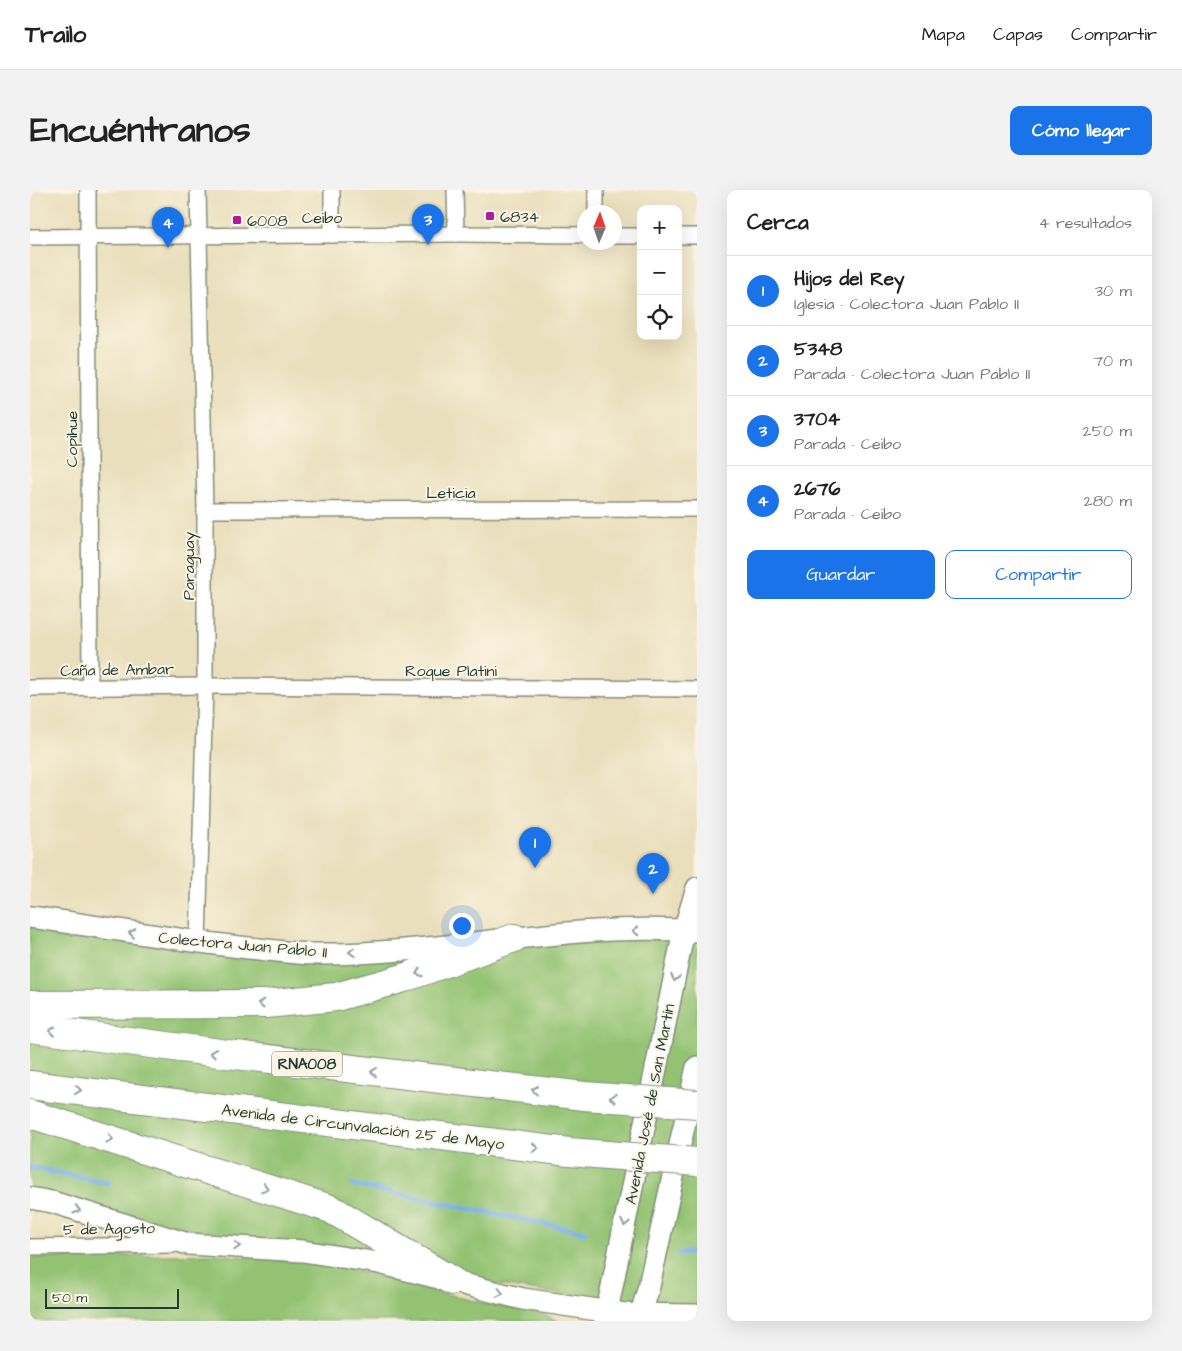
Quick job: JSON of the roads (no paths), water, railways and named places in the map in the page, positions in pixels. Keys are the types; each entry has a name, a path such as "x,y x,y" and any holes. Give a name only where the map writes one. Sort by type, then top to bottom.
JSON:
{"highway":[{"path":"30,1005 266,1004 336,997 404,978 514,938"},
{"name":"RNA008","path":"30,1028 226,1054 584,1096 697,1104"},
{"name":"Avenida de Circunvalación 25 de Mayo","path":"30,1085 569,1152 697,1162"},
{"path":"30,1114 331,1209 452,1281"}],"main road":[{"name":"Avenida José de San Martín","path":"606,1316 691,930 697,888"},
{"name":"Colectora Juan Pablo II","path":"30,918 198,943 315,954 432,948 514,938 602,931 691,930"},
{"path":"639,1318 649,1286 697,1067"},
{"path":"30,1198 52,1202 188,1244 303,1251 379,1263 523,1299 606,1316 639,1318 697,1315"}],"street":[{"name":"Copihue","path":"88,190 90,687"},
{"name":"Paraguay","path":"198,190 205,510 204,686 198,943"},
{"path":"332,190 332,235"},
{"path":"455,190 456,234"},
{"path":"596,190 596,205"},
{"name":"Ceibo","path":"30,237 198,234 577,236"},
{"path":"622,236 637,236"},
{"path":"682,236 697,236"},
{"name":"Leticia","path":"205,510 697,509"},
{"name":"Caña de Ambar","path":"30,688 204,686"},
{"name":"Roque Platini","path":"204,686 697,689"},
{"name":"5 de Agosto","path":"30,1247 188,1244"}],"waterway":[{"path":"30,1167 108,1183"},
{"path":"353,1185 585,1232"},
{"path":"679,1254 697,1252"}],"place":[{"name":"6834","path":"490,216"},
{"name":"6008","path":"237,220"},
{"name":"3704","path":"428,245"},
{"name":"2676","path":"168,248"},
{"name":"Hijos del Rey","path":"535,868"},
{"name":"5348","path":"653,894"}]}
